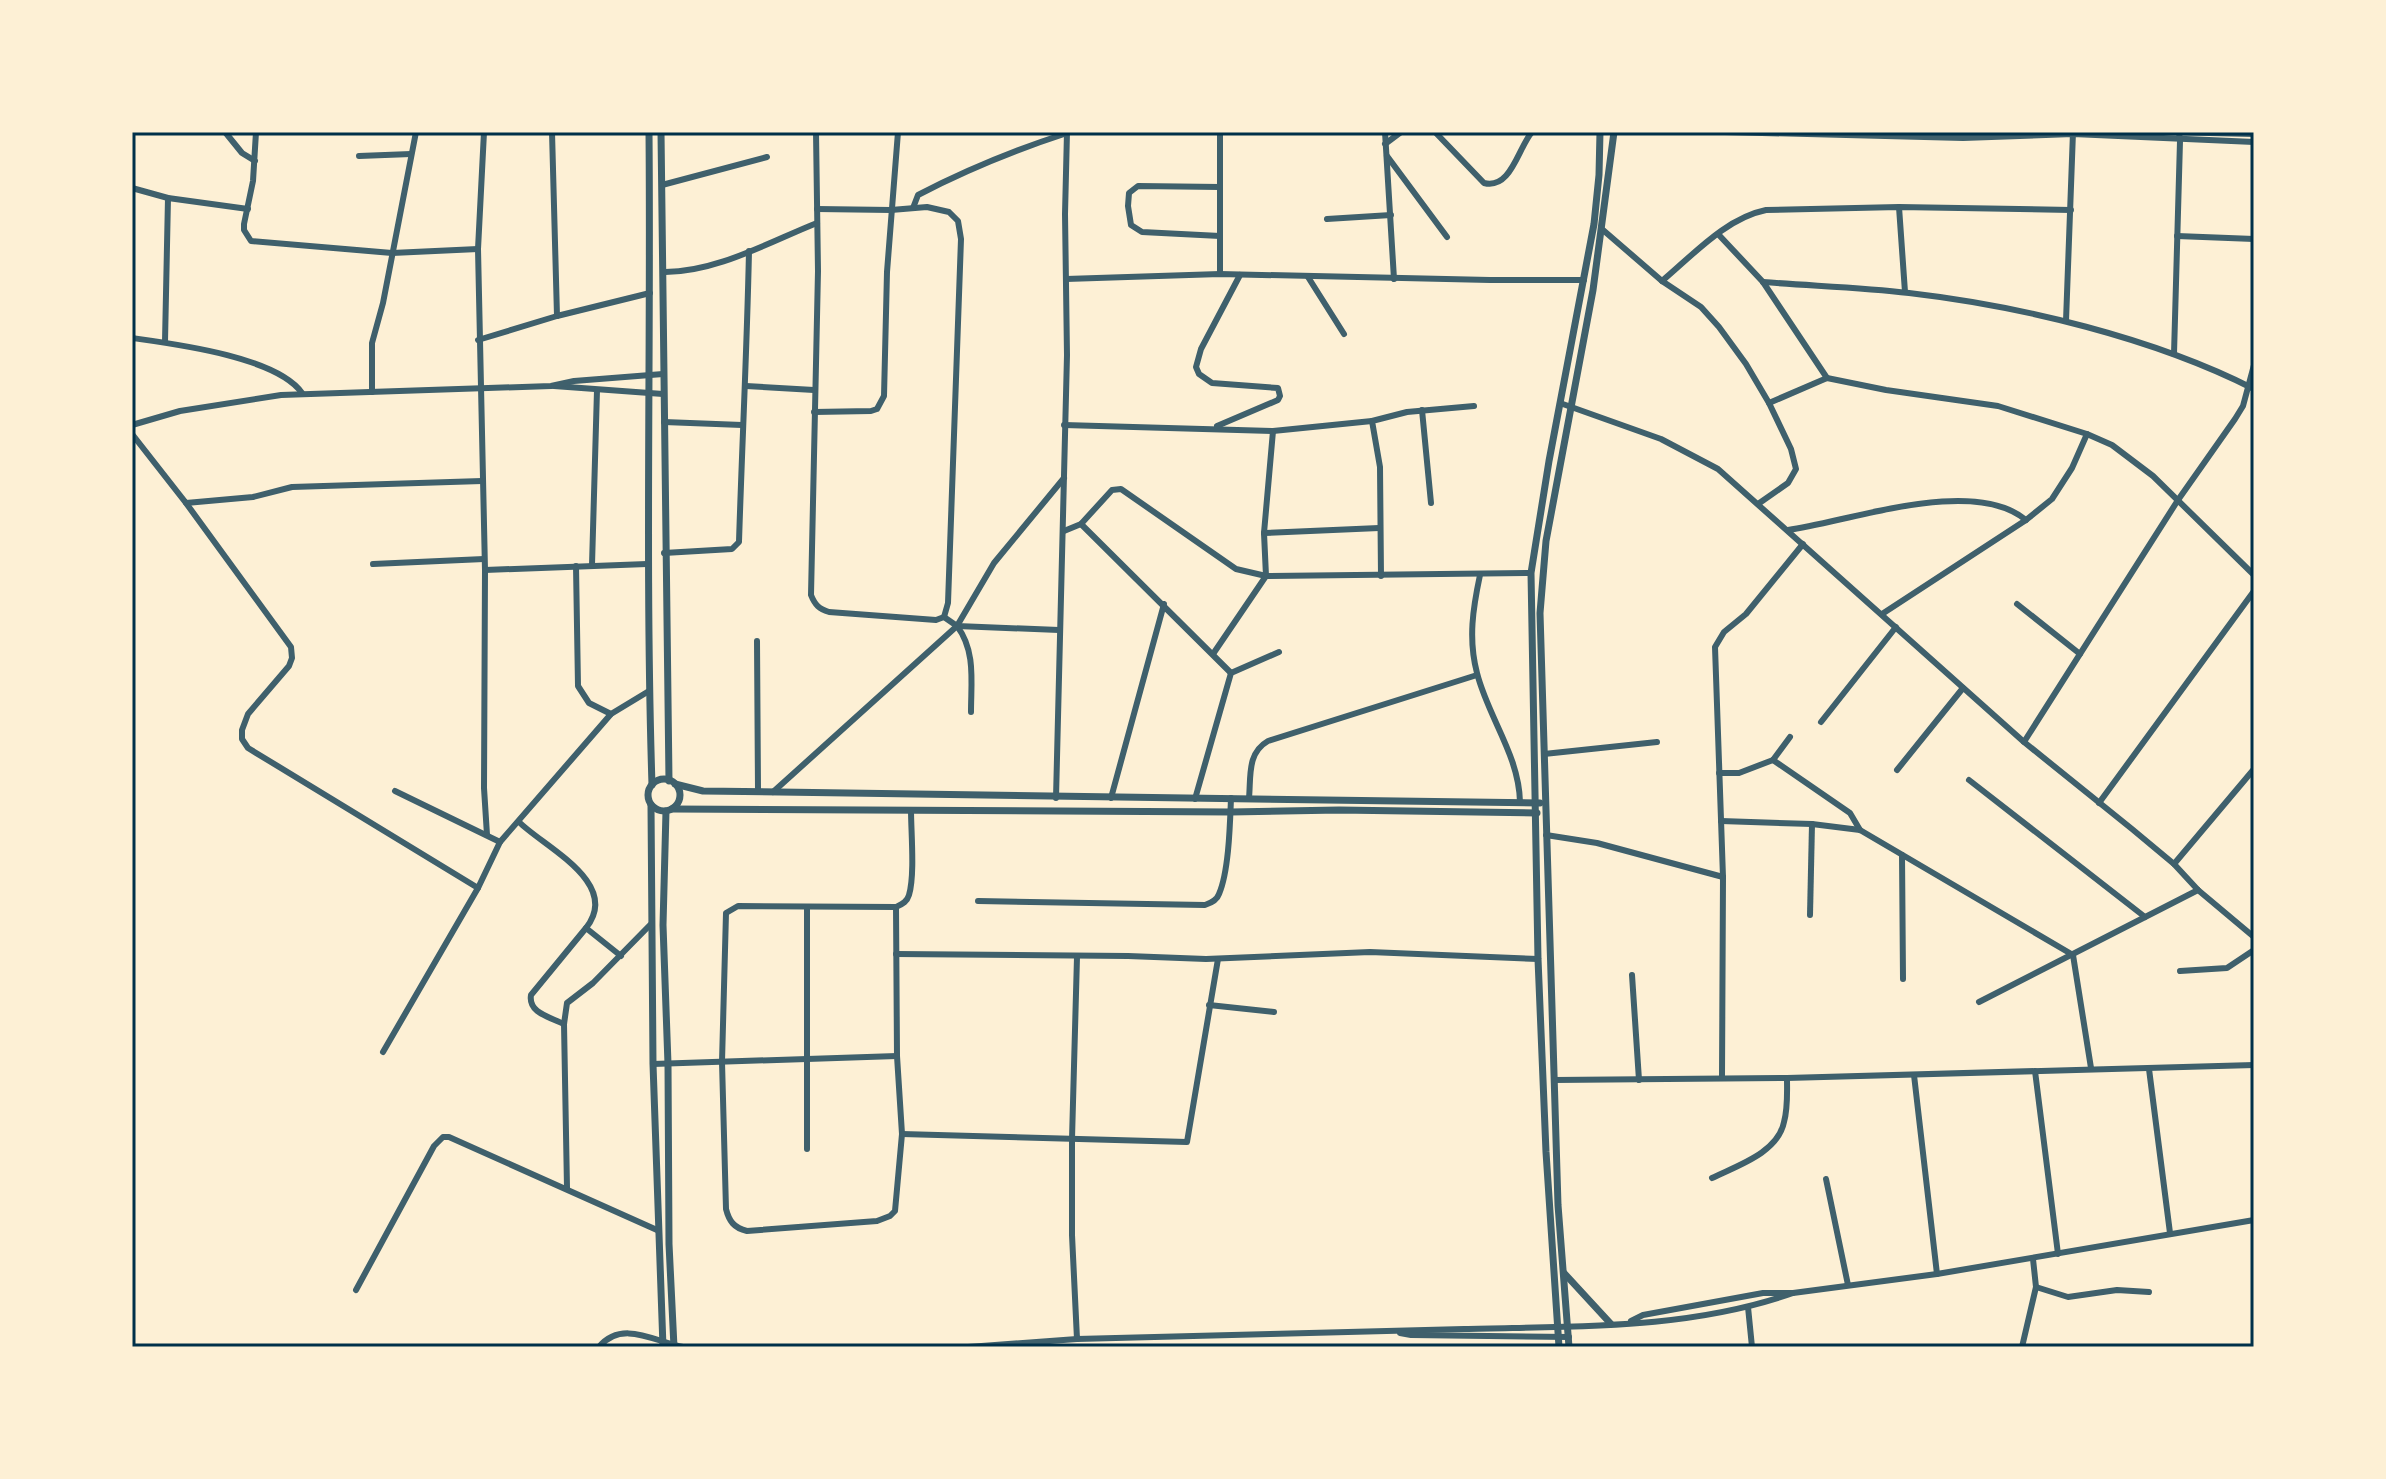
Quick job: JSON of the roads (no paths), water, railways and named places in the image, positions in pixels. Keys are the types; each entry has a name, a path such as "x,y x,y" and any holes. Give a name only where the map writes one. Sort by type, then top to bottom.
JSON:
{"street":[{"path":"225,132 242,153 255,161"},
{"path":"256,132 255,161 244,230 251,241 392,253 478,249"},
{"path":"372,392 372,343 416,132"},
{"path":"484,132 478,249 478,340 485,570 484,788 487,835"},
{"path":"552,132 557,316"},
{"path":"649,132 647,564 652,785 648,795 651,805 650,925 657,1230 663,1344"},
{"path":"599,1347 611,1337 624,1333 642,1333 663,1344 677,1346 669,1244 668,1064 662,889 669,810 680,795 672,782 664,553 661,132"},
{"path":"816,132 811,595 821,609 829,612 936,620 944,617"},
{"path":"814,412 871,411 880,405 884,396 891,210 898,132"},
{"path":"913,208 918,195 958,175 1067,132 1064,531 1056,798"},
{"path":"1220,132 1220,274"},
{"path":"1385,132 1394,279"},
{"path":"1385,144 1401,132"},
{"path":"1435,132 1489,185 1503,180 1532,132"},
{"path":"1559,1347 1546,1152 1538,959 1531,573 1584,280 1598,187 1600,132"},
{"path":"1569,1347 1558,1205 1540,613 1542,572 1556,479 1573,408 1603,230 1614,132"},
{"path":"1725,132 2254,134"},
{"path":"2165,132 2254,142"},
{"path":"2066,321 2073,133"},
{"path":"2174,354 2179,135"},
{"path":"359,156 411,154"},
{"path":"1387,155 1447,237"},
{"path":"662,185 767,157"},
{"path":"1220,187 1138,186 1129,193 1128,206 1131,225 1142,232 1220,236"},
{"path":"132,188 168,198 248,209"},
{"path":"165,342 168,198"},
{"path":"817,209 927,207 949,212 958,221 961,239 948,603 944,617"},
{"path":"1662,281 1718,234 1747,216 1766,210 1899,207 2071,210"},
{"path":"1899,207 1905,292"},
{"path":"1327,219 1391,215"},
{"path":"663,272 693,269 749,251 817,223"},
{"path":"1603,230 1710,317 1746,364 1769,403 1791,449 1796,469 1788,483 1758,504"},
{"path":"1718,234 1763,282 1827,378"},
{"path":"2177,236 2254,239"},
{"path":"664,553 732,549 739,542 749,251"},
{"path":"1066,279 1220,274 1584,280"},
{"path":"1214,427 1278,400 1280,396 1278,388 1212,383 1205,380 1196,367 1201,349 1240,275"},
{"path":"1308,277 1344,334"},
{"path":"1763,282 1905,292 2066,321 2174,354 2251,387"},
{"path":"478,340 650,293"},
{"path":"132,338 165,342 274,370 295,383 302,393"},
{"path":"2024,742 2178,500 2243,406 2251,387 2254,365"},
{"path":"551,386 574,381 663,374"},
{"path":"1769,403 1827,378 1998,406 2087,434 2129,456 2254,575"},
{"path":"132,425 180,411 237,400 302,393 551,386 663,394"},
{"path":"746,386 814,390"},
{"path":"592,565 597,390"},
{"path":"1560,403 1661,439 1700,458 1728,477 2024,742 2174,864 2198,890 2254,937"},
{"path":"1064,425 1273,431 1372,421 1422,410 1474,406"},
{"path":"1422,410 1431,503"},
{"path":"1372,421 1380,467 1381,576"},
{"path":"664,422 742,425"},
{"path":"1213,654 1266,576 1264,533 1273,431"},
{"path":"132,434 291,647 289,666 245,720 242,739 248,748 478,888"},
{"path":"1882,614 2026,520 2052,499 2063,484 2087,434"},
{"path":"773,792 957,626 994,563 1064,478"},
{"path":"186,503 253,497 292,487 482,481"},
{"path":"1064,531 1081,524 1112,490 1121,489 1236,569 1266,576 1531,573"},
{"path":"1788,530 1913,505 1976,501 2006,507 2026,520"},
{"path":"1081,524 1231,673"},
{"path":"1264,533 1379,528"},
{"path":"1722,1077 1723,877 1715,647 1724,632 1746,614 1803,544"},
{"path":"373,564 484,559"},
{"path":"485,570 647,564"},
{"path":"576,566 578,686 589,703 611,714"},
{"path":"1480,575 1471,619 1477,675 1517,773 1520,802"},
{"path":"2099,803 2254,591"},
{"path":"1111,798 1164,604"},
{"path":"2017,604 2080,654"},
{"path":"944,617 966,637 971,652 971,712"},
{"path":"957,626 1059,630"},
{"path":"1821,722 1896,627"},
{"path":"757,641 758,790"},
{"path":"1231,673 1279,652"},
{"path":"1195,799 1231,673"},
{"path":"1249,798 1252,757 1260,745 1477,675"},
{"path":"1897,770 1963,688"},
{"path":"383,1052 478,888 500,842 611,714 649,691"},
{"path":"1719,773 1739,773 1773,760 1790,737"},
{"path":"1544,754 1657,742"},
{"path":"1773,760 1850,813 1860,830"},
{"path":"2174,864 2254,769"},
{"path":"2246,778 2254,784"},
{"path":"652,785 660,780 703,791 1546,803"},
{"path":"1969,780 2145,917"},
{"path":"395,791 500,842"},
{"path":"978,901 1205,905 1214,901 1219,894 1227,856 1231,798"},
{"path":"651,805 660,811 1339,810 1546,813"},
{"path":"896,907 897,1056 902,1134 896,1203 890,1216 877,1221 747,1231 738,1229 728,1219 726,1209 722,1062 726,913 738,906 896,907 904,903 909,896 911,810"},
{"path":"1721,821 1812,824 1860,830 2073,955"},
{"path":"519,822 541,842 569,859 588,883 594,910 591,921 530,1000 532,1007 540,1013 564,1024"},
{"path":"1810,915 1812,824"},
{"path":"1546,835 1597,843 1723,877"},
{"path":"1902,855 1903,979"},
{"path":"1979,1002 2198,890"},
{"path":"807,907 807,1149"},
{"path":"567,1188 564,1024 567,1003 593,983 650,925"},
{"path":"586,928 621,956"},
{"path":"2180,971 2227,968 2254,950"},
{"path":"896,954 1218,959 1370,952 1538,959"},
{"path":"2073,955 2091,1068"},
{"path":"1077,957 1072,1139 1077,1339"},
{"path":"902,1134 1187,1142 1218,959"},
{"path":"1632,975 1639,1080"},
{"path":"1209,1005 1274,1012"},
{"path":"653,1064 897,1056"},
{"path":"1554,1080 1787,1078 2254,1065"},
{"path":"2149,1069 2170,1233"},
{"path":"2035,1071 2058,1254"},
{"path":"1914,1075 1937,1274"},
{"path":"1712,1178 1757,1155 1781,1133 1786,1111 1787,1078"},
{"path":"356,1290 434,1146 443,1137 567,1188 657,1230"},
{"path":"1826,1179 1848,1285"},
{"path":"1627,1323 1643,1315 1763,1293 1793,1293 1937,1274 2254,1220"},
{"path":"2022,1347 2036,1287 2033,1259"},
{"path":"1563,1272 1611,1324"},
{"path":"2036,1287 2068,1297 2117,1290 2149,1292"},
{"path":"968,1347 1077,1339 1400,1333 1660,1321 1748,1307 1793,1293"},
{"path":"1748,1307 1752,1347"},
{"path":"1400,1333 1569,1337"}]}
